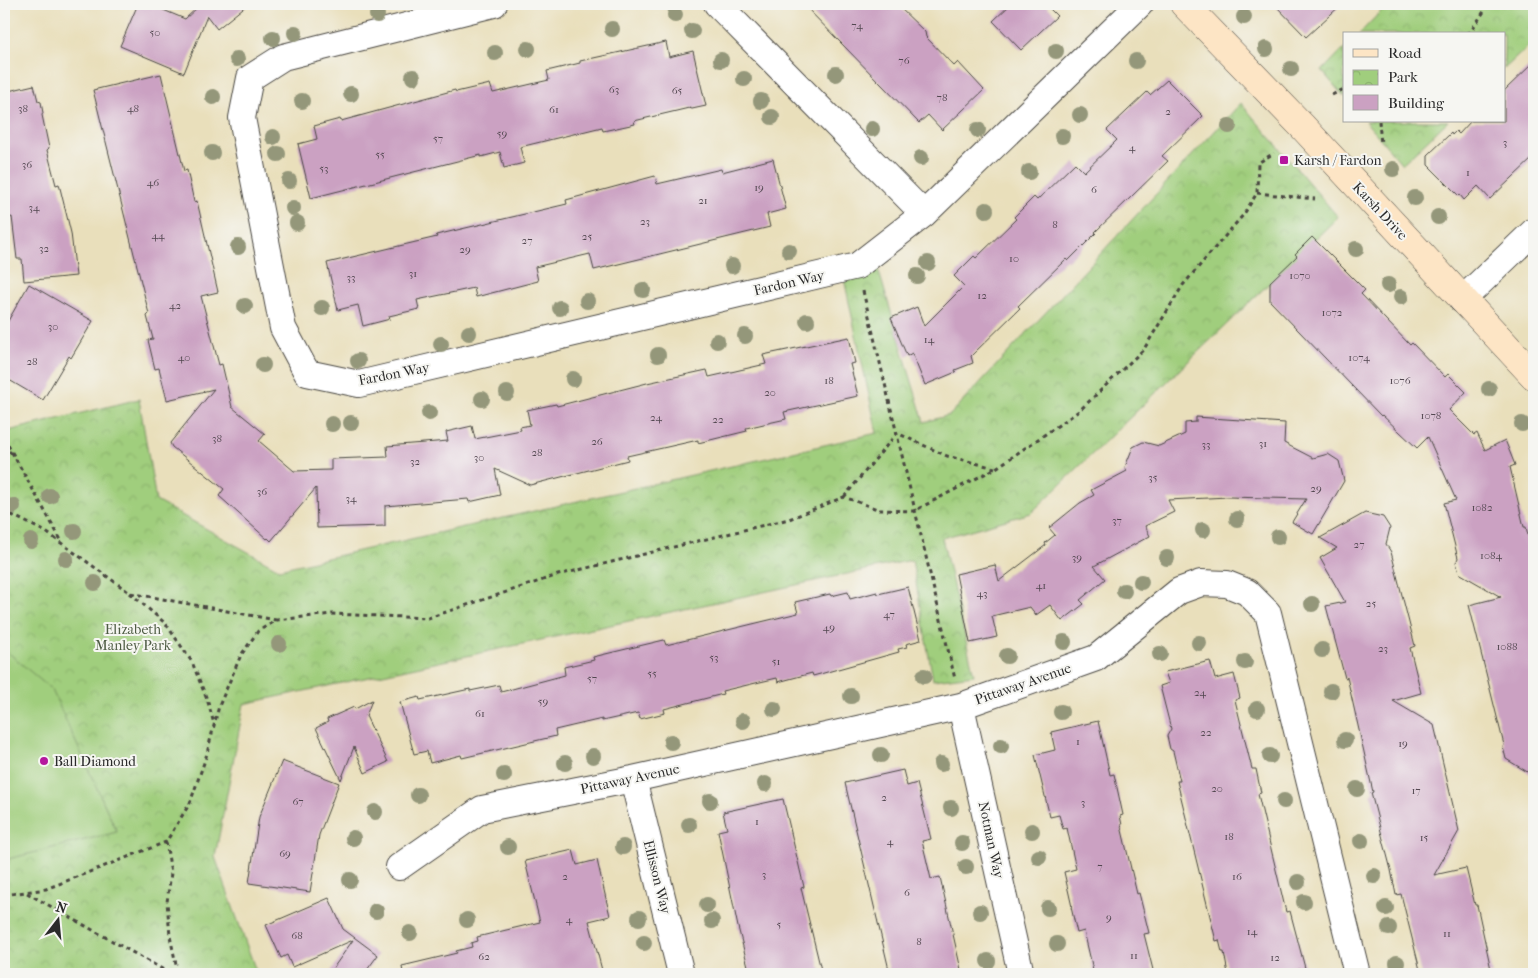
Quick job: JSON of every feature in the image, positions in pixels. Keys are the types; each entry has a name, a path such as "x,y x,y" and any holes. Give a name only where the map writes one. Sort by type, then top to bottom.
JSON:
{"street":[{"name":"Fardon Way","path":"494,4 283,57 250,78 242,118 284,328 308,373 358,384 858,266 924,214 1140,4"},
{"path":"717,4 924,214"},
{"name":"Karsh Drive","path":"1184,4 1302,126 1534,376"},
{"path":"1462,300 1534,231"},
{"name":"Pittaway Avenue","path":"399,867 482,809 634,779 961,706 1096,658 1179,591 1201,583 1226,584 1247,592 1268,613 1357,974"},
{"name":"Notman Way","path":"961,706 1021,974"},
{"name":"Ellisson Way","path":"634,779 681,974"}],"path":[{"path":"1470,32 1489,4"},
{"path":"1332,95 1343,90"},
{"path":"1379,122 1381,144"},
{"path":"844,497 880,510 914,512 996,468 1079,411 1144,349 1183,285 1244,214 1257,193 1258,163 1274,153"},
{"path":"1257,193 1315,199"},
{"path":"858,266 914,512 961,706"},
{"path":"897,433 947,456 996,468"},
{"path":"130,593 277,620 332,614 428,618 558,575 789,519 844,497 897,433"},
{"path":"4,438 62,543"},
{"path":"4,459 11,451"},
{"path":"4,511 46,532 62,543 130,593 166,624 192,662 208,702 214,724"},
{"path":"4,896 46,889 166,842 190,803 206,757 219,706 241,655 258,631 277,620"},
{"path":"166,842 171,873 167,902 170,936 178,974"},
{"path":"27,893 171,974"}],"green space":[{"path":"1388,4 1534,4 1534,41 1506,67 1506,32 1361,32"},
{"path":"1343,49 1343,96 1322,71"},
{"name":"Elizabeth Manley Park","path":"1241,103 1338,217 1031,513 942,538 974,675 933,680 912,560 244,704 215,857 257,974 4,974 4,432 139,399 156,501 279,569 877,433 844,279 877,265 924,422 950,415"},
{"path":"1366,122 1447,122 1402,164"},
{"name":"Ball Diamond","path":"4,649 52,690 117,832 4,860"}],"building":[{"path":"138,4 149,4 185,19 199,6 197,4 248,4 217,29 207,16 184,73 120,46"},
{"path":"803,4 896,4 925,32 926,37 954,66 958,62 984,90 942,130 928,115 919,123"},
{"path":"1011,4 1045,4 1057,16 1021,50 993,21"},
{"path":"1274,4 1342,4 1306,37"},
{"path":"666,42 669,57 693,51 706,106 689,108 634,121 635,124 603,131 602,127 520,147 524,163 504,168 500,152 481,157 481,155 311,198 298,144 317,139 314,126 340,119 341,121 455,90 456,92 490,84 493,93 549,80 547,71 580,63 580,61"},
{"path":"1534,62 1534,157 1490,199 1478,186 1464,200 1428,165 1428,155 1451,133 1452,135 1456,131 1459,134 1470,122 1506,122 1506,89"},
{"path":"161,74 184,171 187,170 194,202 197,201 218,292 201,296 219,365 222,364 232,407 265,434 259,441 294,471 331,470 331,459 388,457 387,446 448,441 446,432 472,426 475,439 521,430 520,427 530,425 527,410 556,404 557,406 707,370 709,377 766,364 763,355 849,337 855,363 850,364 858,396 784,412 786,419 746,428 747,431 698,443 698,440 627,456 628,460 530,485 495,469 500,495 469,502 468,499 385,506 385,526 317,528 316,488 271,541 219,496 224,489 172,447 170,443 214,389 167,400 159,368 155,369 148,340 153,339 147,316 149,314 93,90"},
{"path":"1167,80 1203,116 1162,156 1168,161 1068,261 1066,259 1018,306 1020,308 971,356 973,363 925,385 912,353 907,356 891,318 917,307 924,326 964,286 954,276 974,256 976,258 1016,219 1014,217 1034,197 1037,200 1075,163 1084,172 1117,140 1107,130 1147,92 1150,95"},
{"path":"34,85 38,101 41,102 49,148 47,150 56,185 59,184 71,233 76,276 24,281 22,259 17,259 12,217 4,219 4,92"},
{"path":"773,159 786,209 767,214 770,227 594,270 590,254 535,267 538,281 476,297 474,288 417,300 419,309 389,316 390,319 363,326 358,305 338,310 327,263 567,204 566,200 655,176 657,184 721,169 722,172"},
{"path":"1312,237 1365,290 1361,294 1410,345 1412,343 1445,377 1448,374 1466,392 1449,410 1474,435 1477,433 1485,450 1505,440 1515,465 1510,467 1534,560 1534,776 1506,759 1469,605 1501,597 1459,573 1456,562 1458,558 1444,503 1456,500 1428,437 1417,448 1381,416 1270,301 1270,282 1297,256 1295,254"},
{"path":"29,284 93,321 71,358 69,356 43,400 4,377 4,328"},
{"path":"1196,417 1285,423 1284,443 1313,458 1328,454 1339,461 1344,481 1313,534 1292,522 1306,499 1228,497 1168,500 1174,512 1145,526 1150,536 1094,566 1105,579 1080,600 1084,604 1062,621 1050,605 1036,615 1030,607 992,616 997,637 970,643 956,574 995,565 999,581 1046,545 1045,543 1055,535 1049,528 1080,503 1094,495 1091,490 1127,471 1125,467 1133,447 1143,442 1159,446 1185,434 1185,423 1196,422"},
{"path":"1365,513 1383,517 1390,528 1386,544 1391,552 1415,646 1410,648 1421,693 1393,701 1434,725 1459,831 1434,875 1466,868 1475,905 1477,905 1492,974 1421,974 1401,894 1396,895 1371,793 1373,792 1347,677 1345,678 1326,606 1345,602 1320,558 1337,548 1320,538"},
{"path":"908,587 921,640 906,644 907,647 898,649 899,652 813,676 812,673 778,682 777,678 722,691 723,694 664,709 665,713 640,719 638,713 555,730 556,736 462,758 461,755 430,763 427,751 414,754 400,702 419,697 420,700 499,685 501,692 565,675 564,667 594,660 593,657 664,640 666,645 798,613 795,602 848,592 850,599"},
{"path":"1210,661 1215,679 1234,674 1240,698 1235,700 1252,769 1256,769 1261,793 1258,794 1286,912 1290,911 1305,968 1277,974 1228,974 1224,952 1222,952 1219,940 1216,941 1177,781 1180,781 1173,751 1170,749 1167,736 1171,729 1160,686 1169,683 1165,672"},
{"path":"372,700 366,716 388,762 365,773 354,747 341,780 316,728 328,722 327,719 354,707 355,709"},
{"path":"1098,721 1110,775 1114,774 1123,815 1120,816 1121,826 1137,894 1139,893 1149,933 1144,934 1154,974 1094,974 1084,931 1077,933 1064,872 1076,869 1067,828 1063,829 1059,815 1050,817 1035,755 1055,750 1051,732"},
{"path":"282,761 339,783 319,835 310,892 249,883 259,817"},
{"path":"903,770 907,786 917,783 931,839 922,841 931,879 940,877 962,974 890,974 845,783"},
{"path":"783,799 804,887 801,888 822,974 750,974 738,927 718,831 727,829 723,812"},
{"path":"573,850 577,865 597,860 610,916 589,921 603,974 403,974 402,966 457,953 456,951 472,947 471,943 478,941 477,937 540,922 525,861"},
{"path":"329,898 343,929 378,955 364,974 329,974 353,940 292,967 287,955 281,958 266,925"}],"place":[{"name":"Karsh / Fardon","path":"1284,160"},
{"name":"Ball Diamond","path":"44,761"}]}
